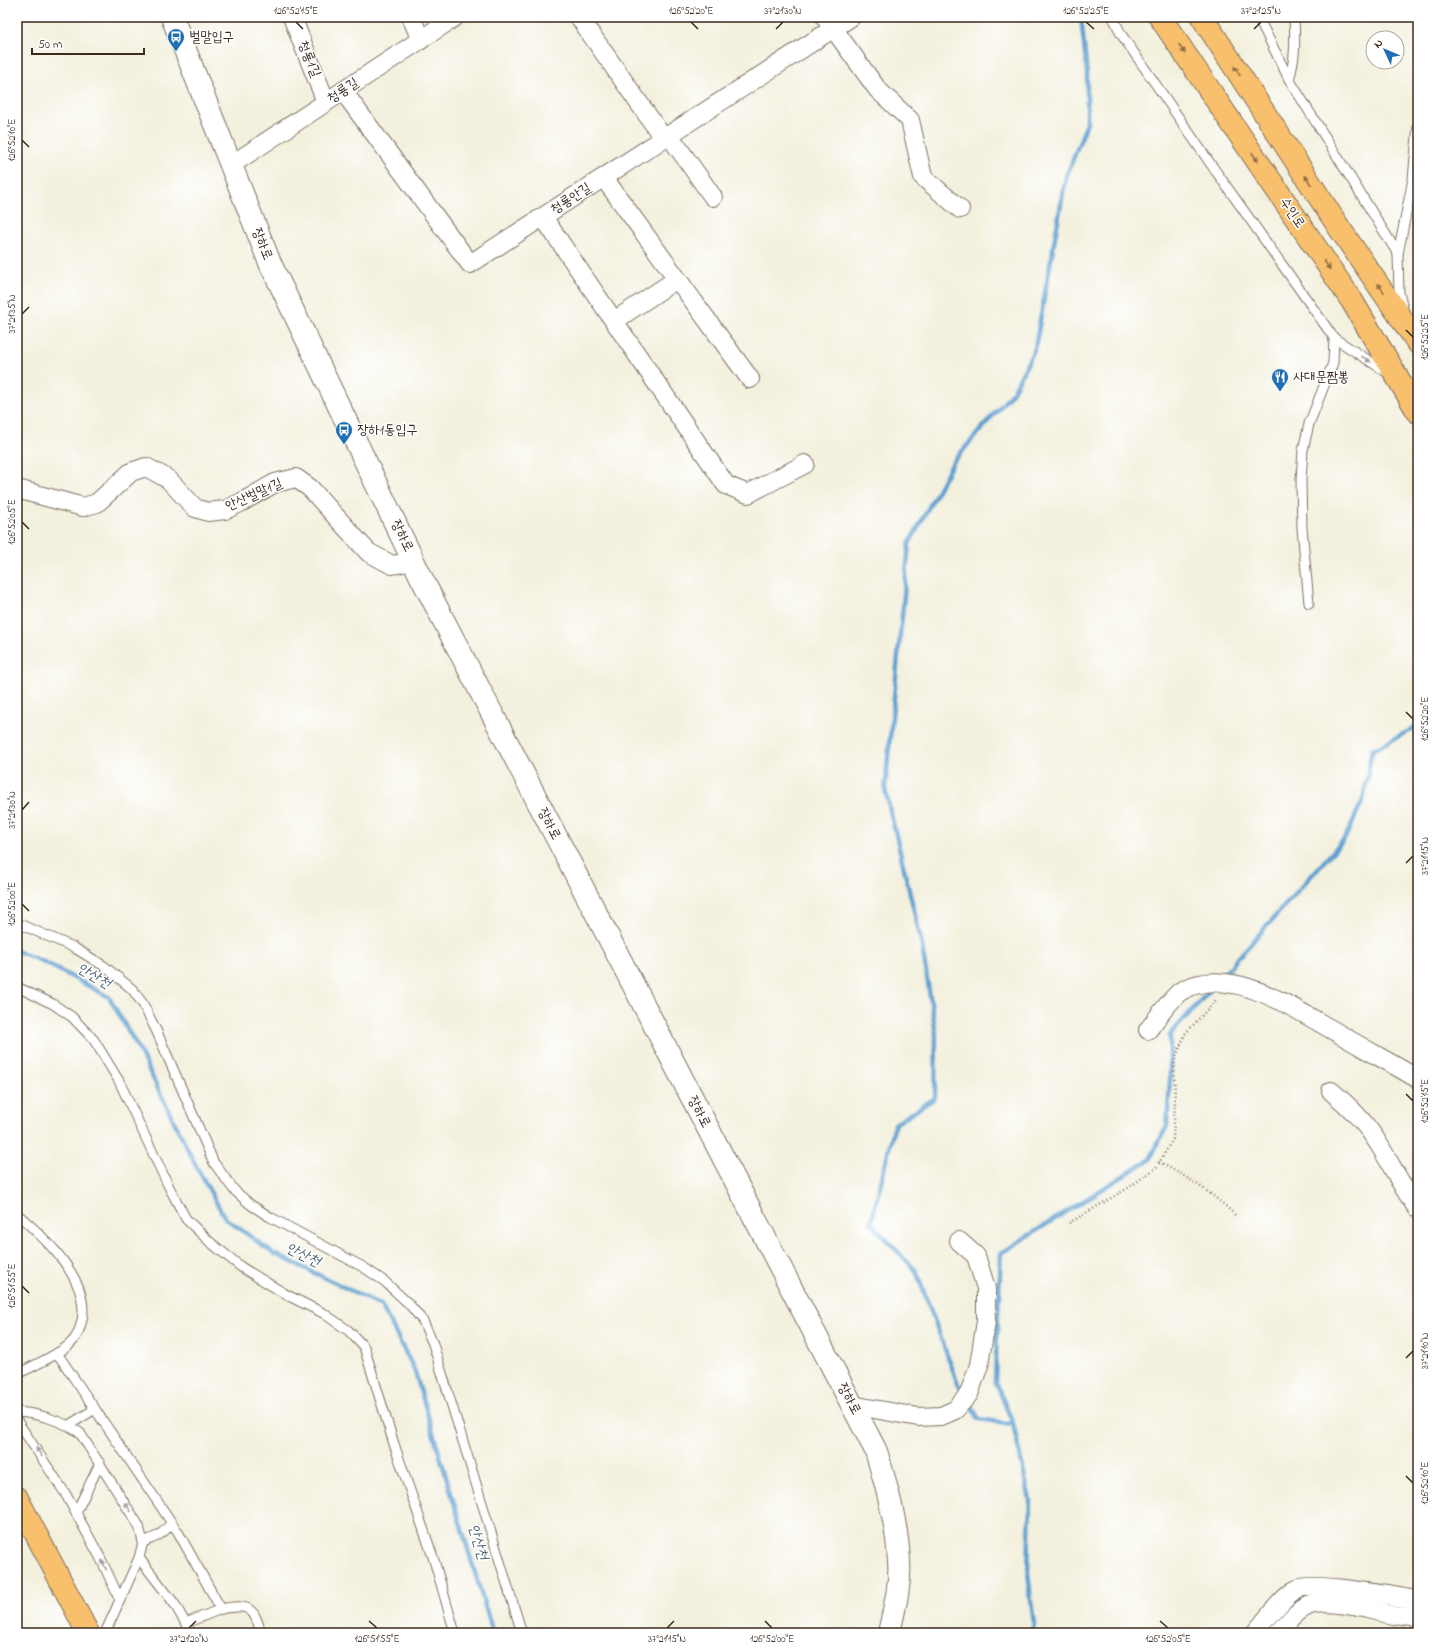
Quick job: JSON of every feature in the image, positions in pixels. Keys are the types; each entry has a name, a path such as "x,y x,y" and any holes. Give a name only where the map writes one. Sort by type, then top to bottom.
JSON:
{"main road":[{"name":"수인로","path":"1160,17 1352,302 1418,412"},
{"path":"1202,17 1340,229 1418,343"},
{"path":"17,1498 88,1633"}],"street":[{"name":"장하로","path":"172,17 270,264 414,561 876,1451 892,1504 899,1562 895,1608 889,1633"},
{"name":"청룡1길","path":"292,17 326,102"},
{"path":"411,17 421,40"},
{"name":"청룡길","path":"230,165 455,17"},
{"path":"579,17 713,197"},
{"name":"청룡안길","path":"343,91 470,264 667,137 830,23 851,17"},
{"path":"830,23 878,90 910,120 923,177 960,209"},
{"path":"604,178 750,379"},
{"path":"543,217 726,485 748,494 805,464"},
{"path":"614,321 677,279"},
{"name":"안산벌말1길","path":"17,489 83,507 97,503 131,472 146,467 168,479 195,508 208,512 225,510 275,483 296,478 310,488 368,552 392,565 414,561"},
{"path":"1148,1030 1180,991 1204,982 1231,984 1256,990 1283,1002 1418,1079"},
{"path":"1331,1091 1349,1106 1378,1142 1410,1198 1418,1209"},
{"path":"852,1405 918,1417 941,1416 954,1410 964,1400 979,1365 986,1321 986,1288 976,1256 959,1241"},
{"path":"1255,1633 1290,1594 1297,1589 1304,1587 1329,1587 1418,1600"},
{"path":"1297,1589 1307,1608"},
{"path":"1279,1633 1291,1617 1313,1604 1331,1604 1372,1610 1404,1617 1418,1617"}],"lane":[{"path":"1113,17 1122,34 1192,137 1334,338 1398,379"},
{"path":"1258,17 1289,79 1398,254"},
{"path":"1289,79 1293,67 1295,45 1294,17"},
{"path":"1406,324 1399,293 1398,254 1413,179 1418,125"},
{"path":"1309,603 1302,528 1301,480 1303,450 1309,424 1333,363 1334,338"},
{"path":"17,923 72,947 104,966 132,990 143,1004 157,1032 214,1163 234,1190 251,1205 270,1217 363,1267 384,1281 409,1304 423,1321 433,1344 522,1633"},
{"path":"17,986 53,1004 72,1017 94,1040 119,1081 186,1219 210,1242 241,1268 287,1295 323,1313 349,1331 364,1347 394,1444 434,1560 455,1633"},
{"path":"17,1214 41,1234 74,1276 81,1297 83,1314 80,1332 70,1344 17,1374"},
{"path":"57,1352 178,1532 221,1609"},
{"path":"69,1425 95,1409"},
{"path":"17,1412 26,1413 69,1425 80,1433 140,1526 143,1542 139,1558 105,1633"},
{"path":"17,1421 65,1493 100,1557 120,1600"},
{"path":"76,1513 100,1463"},
{"path":"143,1542 156,1537 167,1529 171,1523"},
{"path":"139,1558 174,1603 191,1633"},
{"path":"186,1623 221,1609 240,1606 250,1610 257,1618 261,1633"}],"path":[{"path":"1069,1223 1128,1188 1156,1168 1173,1139 1175,1104 1174,1062 1184,1034 1231,984"},
{"path":"1159,1162 1191,1179 1222,1202 1238,1217"}],"waterway":[{"path":"964,1394 958,1384 916,1271 871,1223 895,1124 935,1098 936,1034 921,940 885,789 909,544 953,462 1013,392 1035,348 1066,177 1087,123 1087,73 1081,17"},
{"path":"1221,977 1345,838 1363,800 1372,750 1411,730 1418,724"},
{"name":"안산천","path":"17,951 44,962 109,997 138,1048 196,1166 225,1218 273,1253 381,1305 414,1369 493,1633"},
{"path":"1030,1633 1034,1625 1028,1573 1030,1500 1013,1424 995,1380 1001,1253 1150,1159 1167,1126 1170,1080 1170,1035 1211,989"},
{"path":"969,1402 979,1419 1013,1424"},
{"path":"1282,1614 1295,1600 1314,1594"}],"place":[{"name":"벌말입구","path":"176,52"},
{"name":"사대문짬뽕","path":"1280,392"},
{"name":"장하1동입구","path":"344,445"}]}
